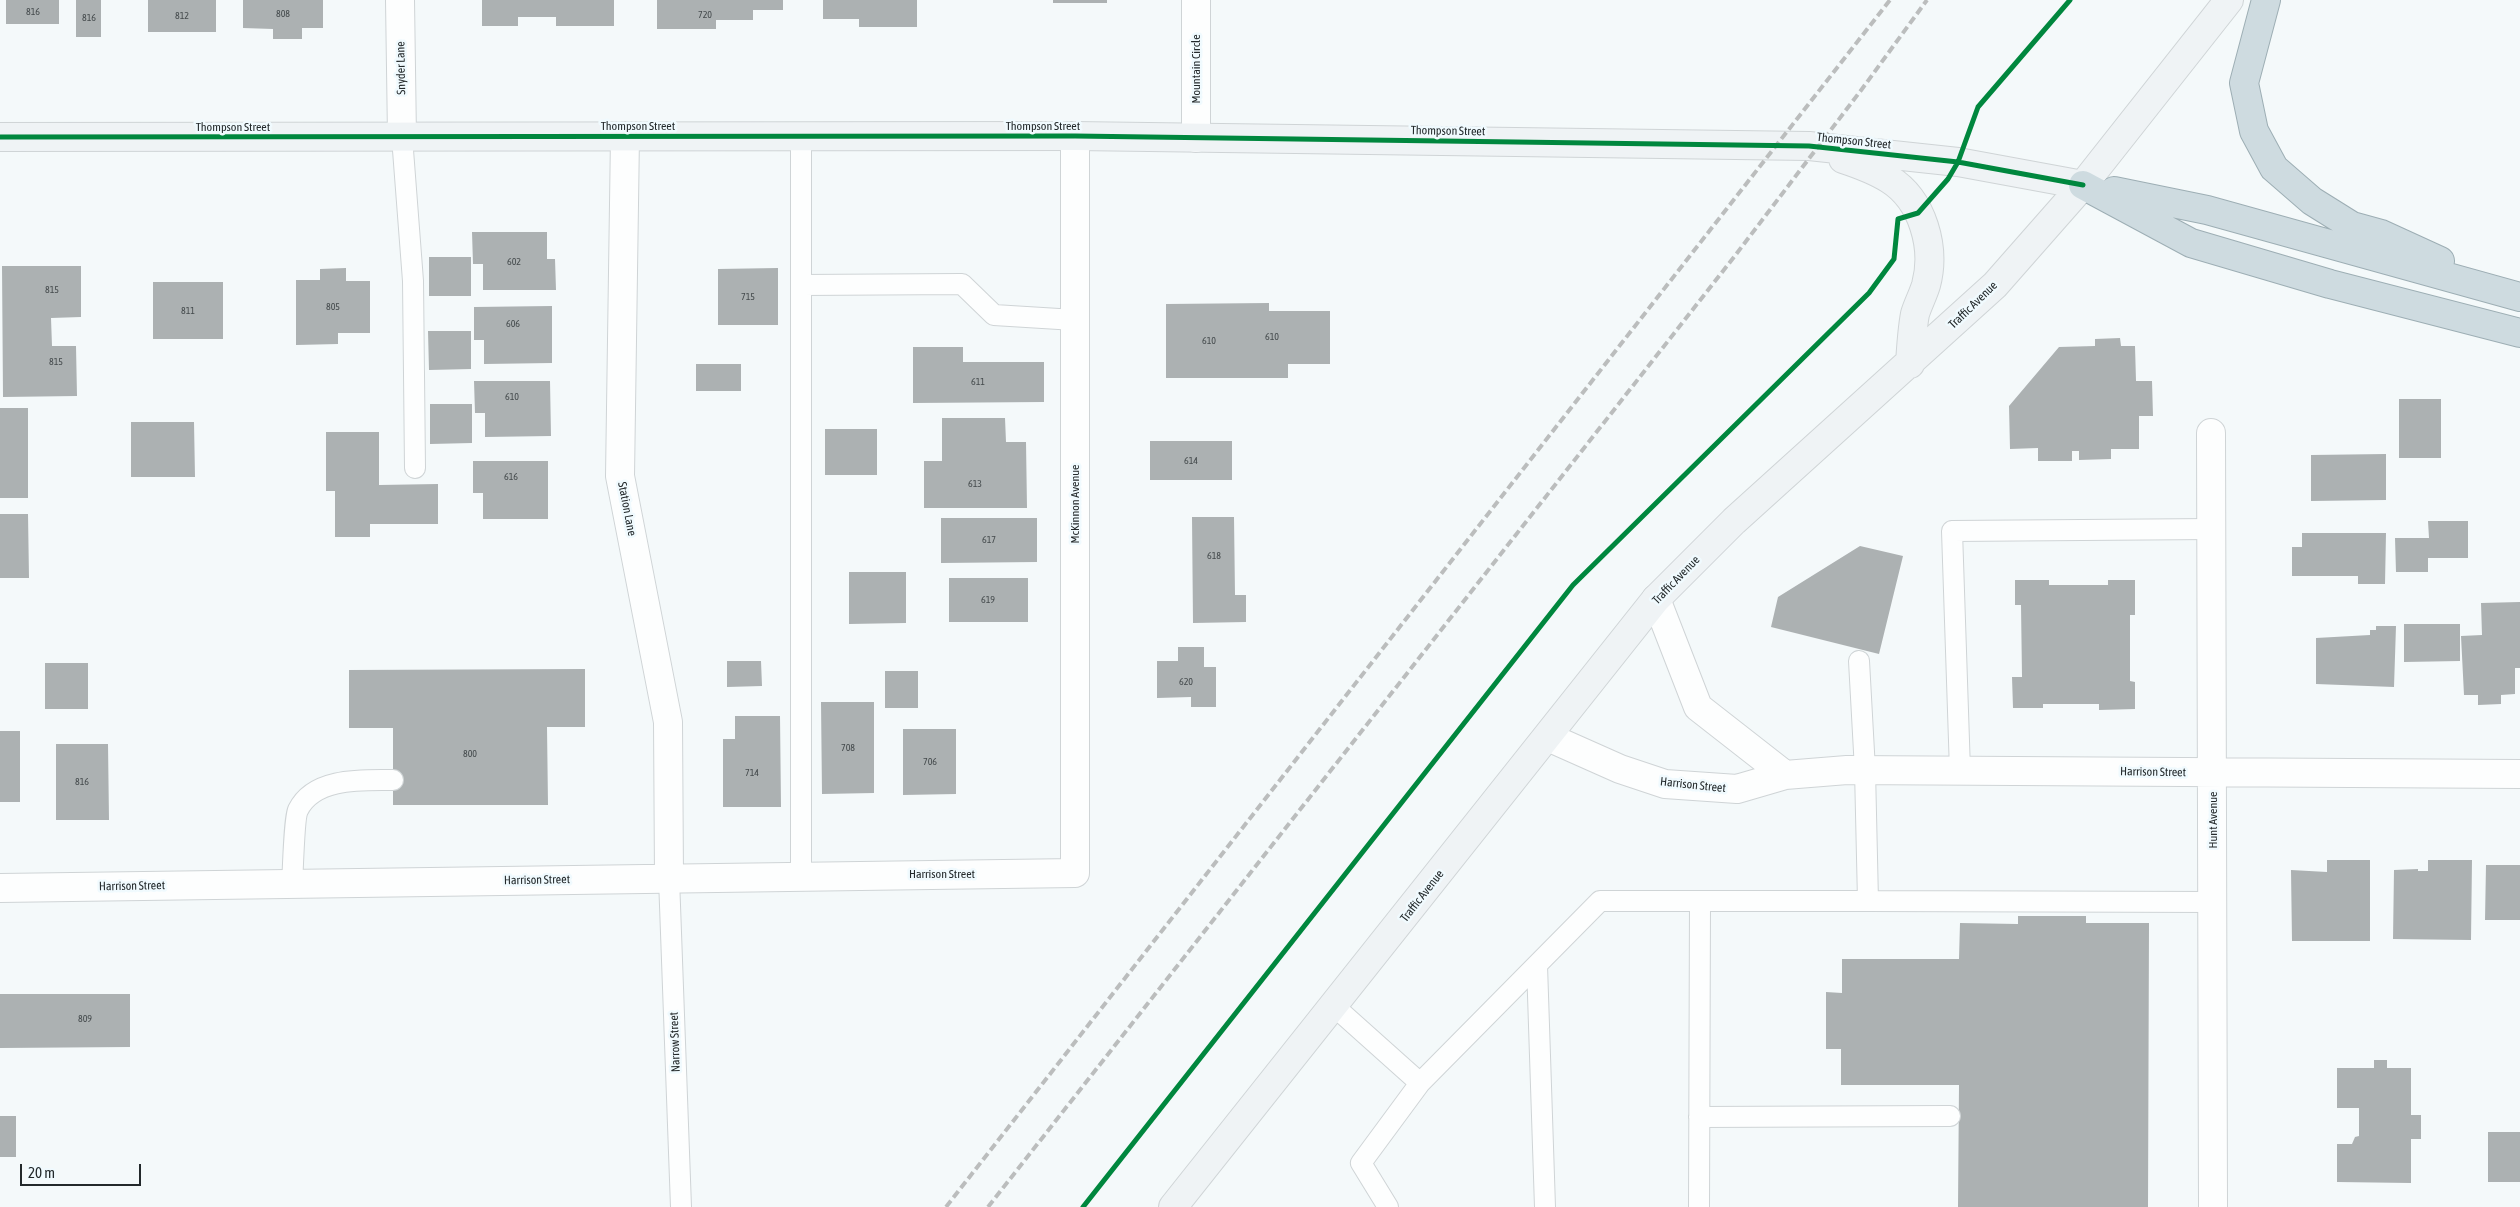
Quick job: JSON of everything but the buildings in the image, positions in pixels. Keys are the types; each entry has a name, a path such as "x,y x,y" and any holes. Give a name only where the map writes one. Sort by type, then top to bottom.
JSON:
{"highway":[{"path":"2266,0 2244,83 2254,131 2274,168 2312,201 2352,226 2381,234 2509,294"},
{"path":"2083,185 2207,210 2509,294"},
{"path":"2083,185 2191,242 2330,284 2520,333"}],"street":[{"name":"Snyder Lane","path":"400,0 402,137"},
{"name":"Mountain Circle","path":"1196,0 1196,138"},
{"name":"Traffic Avenue","path":"1174,1207 1656,599 1734,520 1910,364 1995,285 2083,185 2229,0"},
{"name":"Station Lane","path":"625,136 620,476 668,722 669,878"},
{"name":"Thompson Street","path":"0,137 1074,136 1809,146 1958,162 2083,185"},
{"name":"McKinnon Avenue","path":"1074,136 1074,873"},
{"path":"1809,146 1890,179 1912,202 1922,220 1927,236 1930,257 1926,284 1916,313 1910,364"},
{"name":"Hunt Avenue","path":"2211,433 2214,773 2213,1207"},
{"path":"1656,599 1698,707 1785,775"},
{"name":"Harrison Street","path":"1548,737 1620,769 1665,784 1737,789 1785,775 1866,770 2520,774"},
{"name":"Harrison Street","path":"0,888 1074,873"}],"lane":[{"path":"801,136 801,876"},
{"path":"402,137 413,281 415,468"},
{"path":"801,285 962,284 994,315 1074,320"},
{"path":"1960,771 1952,531 2212,529"},
{"path":"1859,660 1866,770 1868,901"},
{"path":"292,884 297,811 314,792 328,785 393,780"},
{"name":"Narrow Street","path":"669,878 681,1207"},
{"path":"1388,1207 1361,1163 1420,1083 1600,901 2214,902"},
{"path":"1698,1207 1700,902"},
{"path":"1538,965 1545,1207"},
{"path":"1335,1006 1420,1083"},
{"path":"1699,1117 1950,1116"}],"railway":[{"path":"946,1207 1890,0"},
{"path":"988,1207 1734,257 1927,0"}],"cycle path":[{"path":"1083,1207 1573,585 1869,293 1894,259 1898,219 1918,213 1948,179 1958,162 1978,107 2070,0"},
{"path":"0,137 1075,136 1809,146 1958,162 2083,185"}]}
